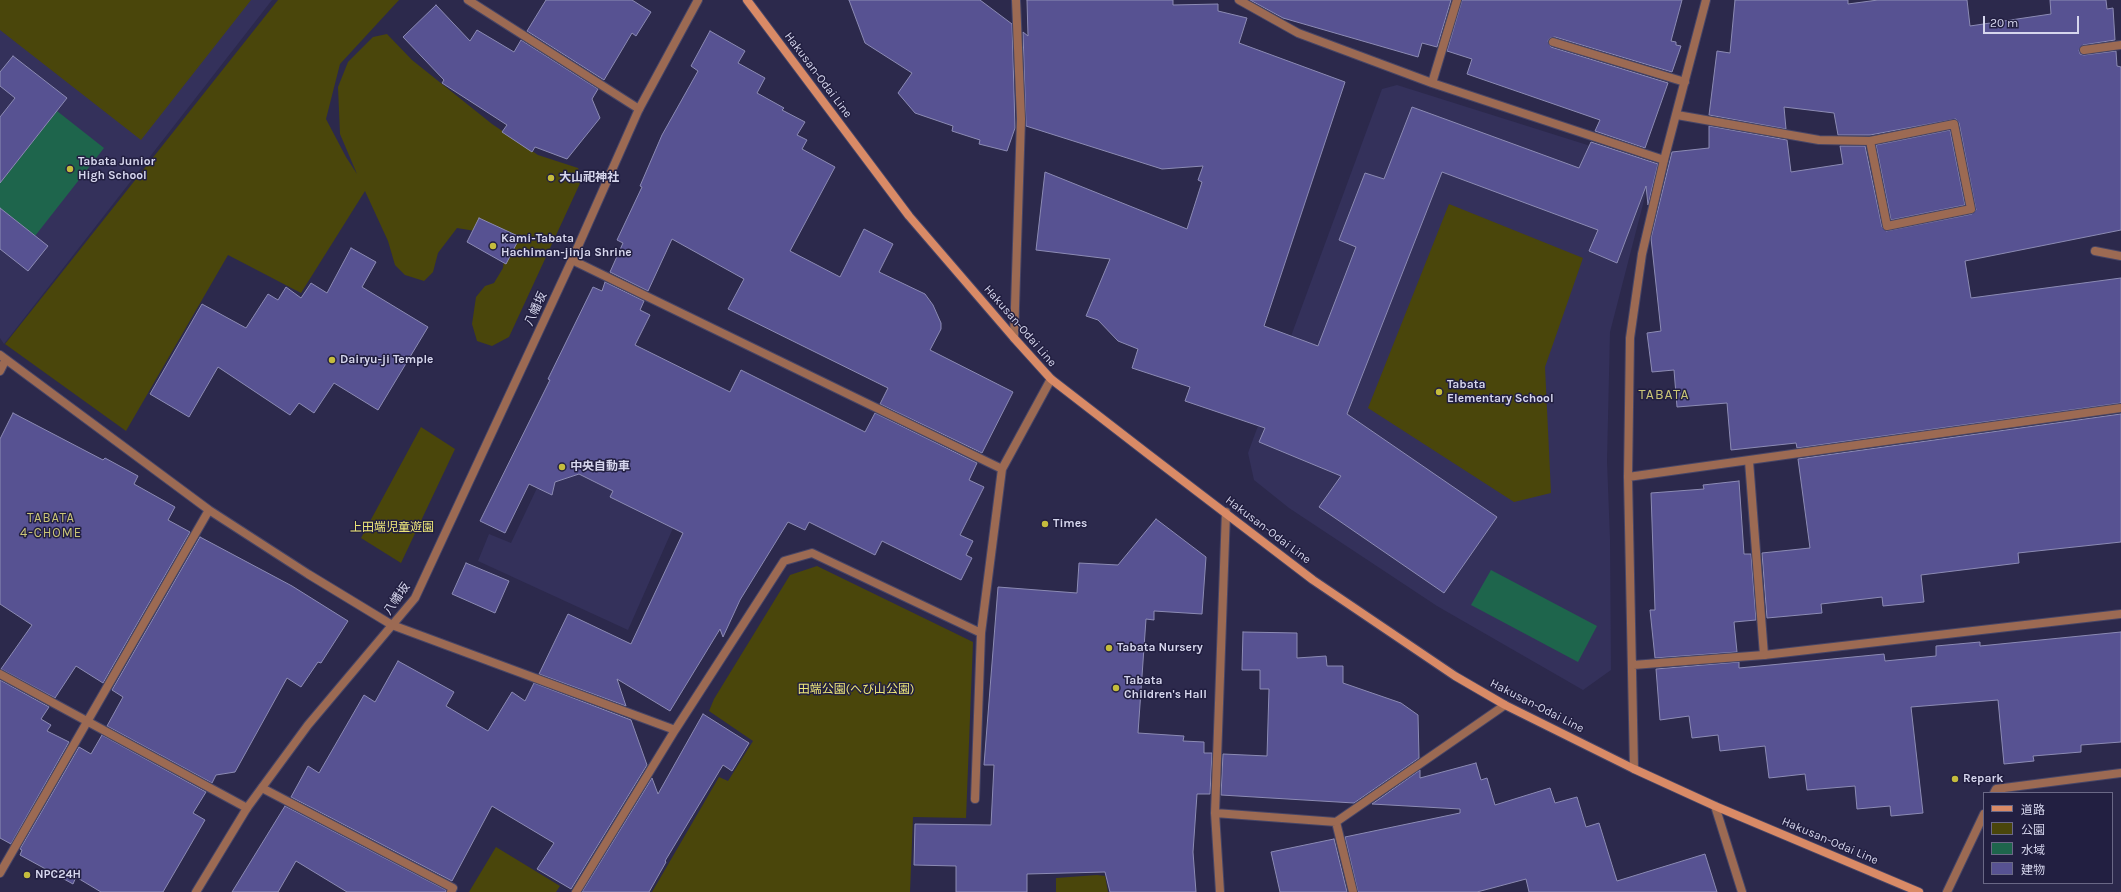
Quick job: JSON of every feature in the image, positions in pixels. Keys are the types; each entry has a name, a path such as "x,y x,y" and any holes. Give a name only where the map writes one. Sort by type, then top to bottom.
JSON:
{"main road":[{"name":"Hakusan-Odai Line","path":"747,0 909,216 1051,380 1226,512 1313,580 1455,676 1505,705 1634,769 1715,806 1920,892"}],"street":[{"path":"468,0 639,109"},
{"name":"八幡坂","path":"196,892 247,808 308,724 415,598 572,260 639,109 698,0"},
{"path":"1014,338 1021,119 1016,0"},
{"path":"1239,0 1298,33 1432,83 1664,160"},
{"path":"1432,83 1457,0"},
{"path":"1634,769 1628,477 1630,338 1642,254 1664,160 1706,0"},
{"path":"1553,42 1685,82"},
{"path":"2084,50 2121,45"},
{"path":"1677,114 1819,140 1870,141 1954,124 1971,210 1887,226 1870,141"},
{"path":"2094,251 2121,256"},
{"path":"572,260 1002,469"},
{"path":"0,371 3,358 209,510 392,626 674,730"},
{"path":"975,799 981,633 1002,469 1051,380"},
{"path":"1628,477 2121,408"},
{"path":"1749,461 1764,655"},
{"path":"0,873 209,510"},
{"path":"1220,892 1216,813 1226,512"},
{"path":"576,892 674,730 784,561 812,553 981,633"},
{"path":"1633,665 1764,655 2121,614"},
{"path":"0,674 247,808"},
{"path":"1216,813 1336,822 1505,705"},
{"path":"1994,792 1996,789 2121,773"},
{"path":"262,788 453,888 451,892"},
{"path":"1715,806 1742,892"},
{"path":"1947,892 1983,816"},
{"path":"1336,822 1353,892"}],"shaded area":[{"name":"Tabata Junior High School","path":"0,0 272,0 4,344 0,338"},
{"name":"Tabata Elementary School","path":"1397,85 1635,160 1649,181 1610,332 1607,461 1610,539 1611,670 1583,690 1437,606 1289,508 1254,480 1248,453 1382,89"},
{"path":"554,452 681,510 628,630 478,561 489,534 511,543"}],"green space":[{"path":"0,0 251,0 141,140 0,30"},
{"path":"278,0 399,0 340,64 326,119 346,157 357,174 340,134 338,87 348,62 373,37 387,34 412,60 492,124 538,155 578,168 582,179 509,337 492,346 477,341 472,324 476,297 485,286 494,283 503,268 505,253 481,232 457,228 438,253 433,272 424,281 405,275 395,265 388,241 365,191 301,293 228,255 126,431 5,344"},
{"path":"1449,204 1583,258 1545,367 1551,493 1514,502 1368,408"},
{"name":"上田端児童遊園","path":"421,427 455,449 401,563 361,538"},
{"name":"田端公園(へび山公園)","path":"817,566 973,642 966,818 913,817 910,892 652,892 719,777 728,781 753,741 709,711 714,699 790,575"},
{"path":"496,847 560,886 556,892 469,892"},
{"path":"1097,875 1105,876 1108,892 1056,892 1056,878"}],"water":[{"path":"57,111 104,148 35,236 0,208 0,183"},
{"path":"1491,570 1597,626 1578,662 1471,605"}],"building":[{"path":"546,0 632,0 651,12 636,36 632,33 604,80 527,31"},
{"path":"849,0 980,0 1012,24 1015,128 1007,151 979,144 980,140 952,131 953,126 915,113 898,93 912,73 865,43"},
{"path":"1027,0 1173,0 1173,5 1218,4 1218,11 1247,18 1239,43 1345,82 1264,326 1318,346 1356,247 1339,240 1365,173 1384,179 1412,107 1579,168 1591,142 1658,164 1648,205 1646,186 1617,263 1589,251 1598,230 1442,172 1347,414 1497,517 1444,593 1319,507 1341,476 1259,442 1265,428 1185,401 1190,387 1132,368 1138,349 1118,341 1098,320 1086,316 1110,259 1036,250 1045,172 1187,229 1202,182 1198,180 1203,166 1162,169 1026,126 1023,32 1028,36"},
{"path":"1250,0 1451,0 1437,47 1422,43 1418,57 1283,18"},
{"path":"1462,0 1682,0 1671,41 1676,42 1676,45 1681,46 1672,72 1555,37 1550,38 1548,41 1551,47 1668,83 1645,148 1595,131 1600,120 1467,74 1472,59 1447,51"},
{"path":"1735,0 1848,0 1848,4 1878,0 1967,0 1970,26 2051,14 2050,0 2106,0 2107,9 2113,8 2115,40 2083,45 2079,50 2080,54 2084,55 2116,51 2117,66 2121,67 2121,230 1965,261 1971,298 2121,278 2121,403 1797,448 1796,443 1731,450 1727,403 1677,407 1674,370 1652,372 1647,333 1661,331 1651,238 1672,152 1709,148 1709,126 1787,140 1791,172 1843,164 1840,146 1865,146 1882,227 1886,231 1972,214 1976,210 1959,123 1956,119 1870,135 1838,135 1834,113 1784,107 1786,129 1709,115 1717,51 1730,53"},
{"path":"436,5 470,41 477,30 514,52 521,40 598,89 592,99 600,118 567,159 535,147 532,152 502,132 507,125 442,83 444,80 403,37"},
{"path":"710,31 745,51 738,63 765,78 757,93 784,108 782,110 805,122 797,135 807,140 802,149 835,167 790,251 840,277 864,229 893,244 879,272 925,294 933,305 941,323 941,329 930,350 1013,392 982,453 880,404 888,388 728,309 744,279 672,239 648,291 610,272 623,243 617,240 642,187 640,186 662,135 698,71 691,66"},
{"path":"13,56 67,98 0,183 0,117 15,98 0,86 0,72"},
{"path":"1950,130 1965,205 1891,220 1876,145"},
{"path":"0,208 48,246 28,271 0,249"},
{"path":"479,218 520,237 506,264 467,242"},
{"path":"351,248 376,262 362,287 428,327 378,410 334,383 314,413 299,403 290,415 218,367 189,417 150,394 202,304 246,328 268,294 278,300 286,287 301,298 311,283 327,293"},
{"path":"605,282 644,301 640,310 650,315 635,345 730,392 741,370 865,432 875,413 977,463 969,480 984,487 960,535 973,541 966,555 972,558 961,580 882,541 875,555 809,522 805,530 788,522 740,600 723,637 720,629 670,711 617,679 626,706 539,674 568,614 631,644 683,533 610,497 613,491 579,474 555,482 552,495 529,484 505,533 480,521 550,380 548,379 593,287 602,291"},
{"path":"13,413 103,460 105,458 138,476 134,484 175,507 168,520 190,532 103,683 76,666 55,698 1,669 32,625 0,604 0,439"},
{"path":"2121,414 2121,542 2018,553 2019,563 1921,575 1924,602 1883,606 1882,597 1821,604 1822,613 1767,618 1762,553 1810,548 1798,459"},
{"path":"1739,481 1744,554 1751,554 1756,620 1734,622 1737,652 1655,658 1650,610 1655,610 1651,493 1704,489 1703,485"},
{"path":"1156,519 1206,557 1202,614 1154,611 1154,620 1146,619 1138,733 1184,736 1183,741 1204,742 1204,753 1212,753 1210,794 1197,794 1193,852 1196,892 1110,892 1105,872 1027,874 1027,892 956,892 956,866 914,865 915,824 991,825 994,765 984,765 998,587 1077,593 1079,563 1118,565"},
{"path":"200,537 292,586 348,621 321,663 318,662 301,687 287,678 235,772 216,775 212,783 107,726 123,697 112,690"},
{"path":"466,563 509,581 495,613 452,594"},
{"path":"1243,632 1297,633 1297,658 1326,656 1327,666 1343,666 1343,683 1401,703 1418,715 1419,758 1354,803 1221,795 1223,754 1267,756 1269,689 1260,689 1260,670 1242,670"},
{"path":"2121,632 2121,742 2081,745 2081,752 2033,756 2034,761 2004,764 1998,700 1911,707 1923,813 1891,816 1890,806 1857,809 1855,786 1807,790 1805,774 1769,778 1765,746 1720,751 1718,735 1692,738 1689,716 1660,720 1656,669 1739,662 1739,668 1884,654 1885,661 1936,656 1936,646 1980,642 1980,646"},
{"path":"398,661 454,692 446,706 488,731 512,692 525,701 534,683 631,720 647,765 571,889 537,869 554,843 492,806 452,881 291,797 308,766 319,773 364,695 375,702"},
{"path":"0,680 49,707 41,719 51,725 47,731 69,742 11,844 0,838"},
{"path":"703,714 749,743 732,771 723,765 665,861 666,862 649,892 582,892 652,778 658,794"},
{"path":"102,735 206,792 193,813 205,820 163,892 101,892 76,877 73,884 20,855 22,850 20,849 79,747 91,754"},
{"path":"1476,763 1481,780 1487,778 1495,805 1550,788 1555,803 1577,797 1586,827 1599,823 1617,881 1705,854 1717,892 1529,892 1526,879 1477,892 1358,892 1345,837 1460,813 1460,809 1372,804 1420,770 1420,778"},
{"path":"285,806 446,890 446,892 347,892 296,861 278,892 232,892"},
{"path":"1334,839 1347,892 1280,892 1271,852"}],"place":[{"name":"Tabata Junior High School","path":"70,169"},
{"name":"大山祀神社","path":"551,178"},
{"name":"Kami-Tabata Hachiman-jinja Shrine","path":"493,246"},
{"name":"Dairyu-ji Temple","path":"332,360"},
{"name":"Tabata Elementary School","path":"1439,392"},
{"name":"中央自動車","path":"562,467"},
{"name":"Times","path":"1045,524"},
{"name":"Tabata Nursery","path":"1109,648"},
{"name":"Tabata Children's Hall","path":"1116,688"},
{"name":"Repark","path":"1955,779"},
{"name":"NPC24H","path":"27,875"}],"district":[{"name":"TABATA","path":"1664,395"},
{"name":"TABATA 4-CHOME","path":"51,526"}]}
